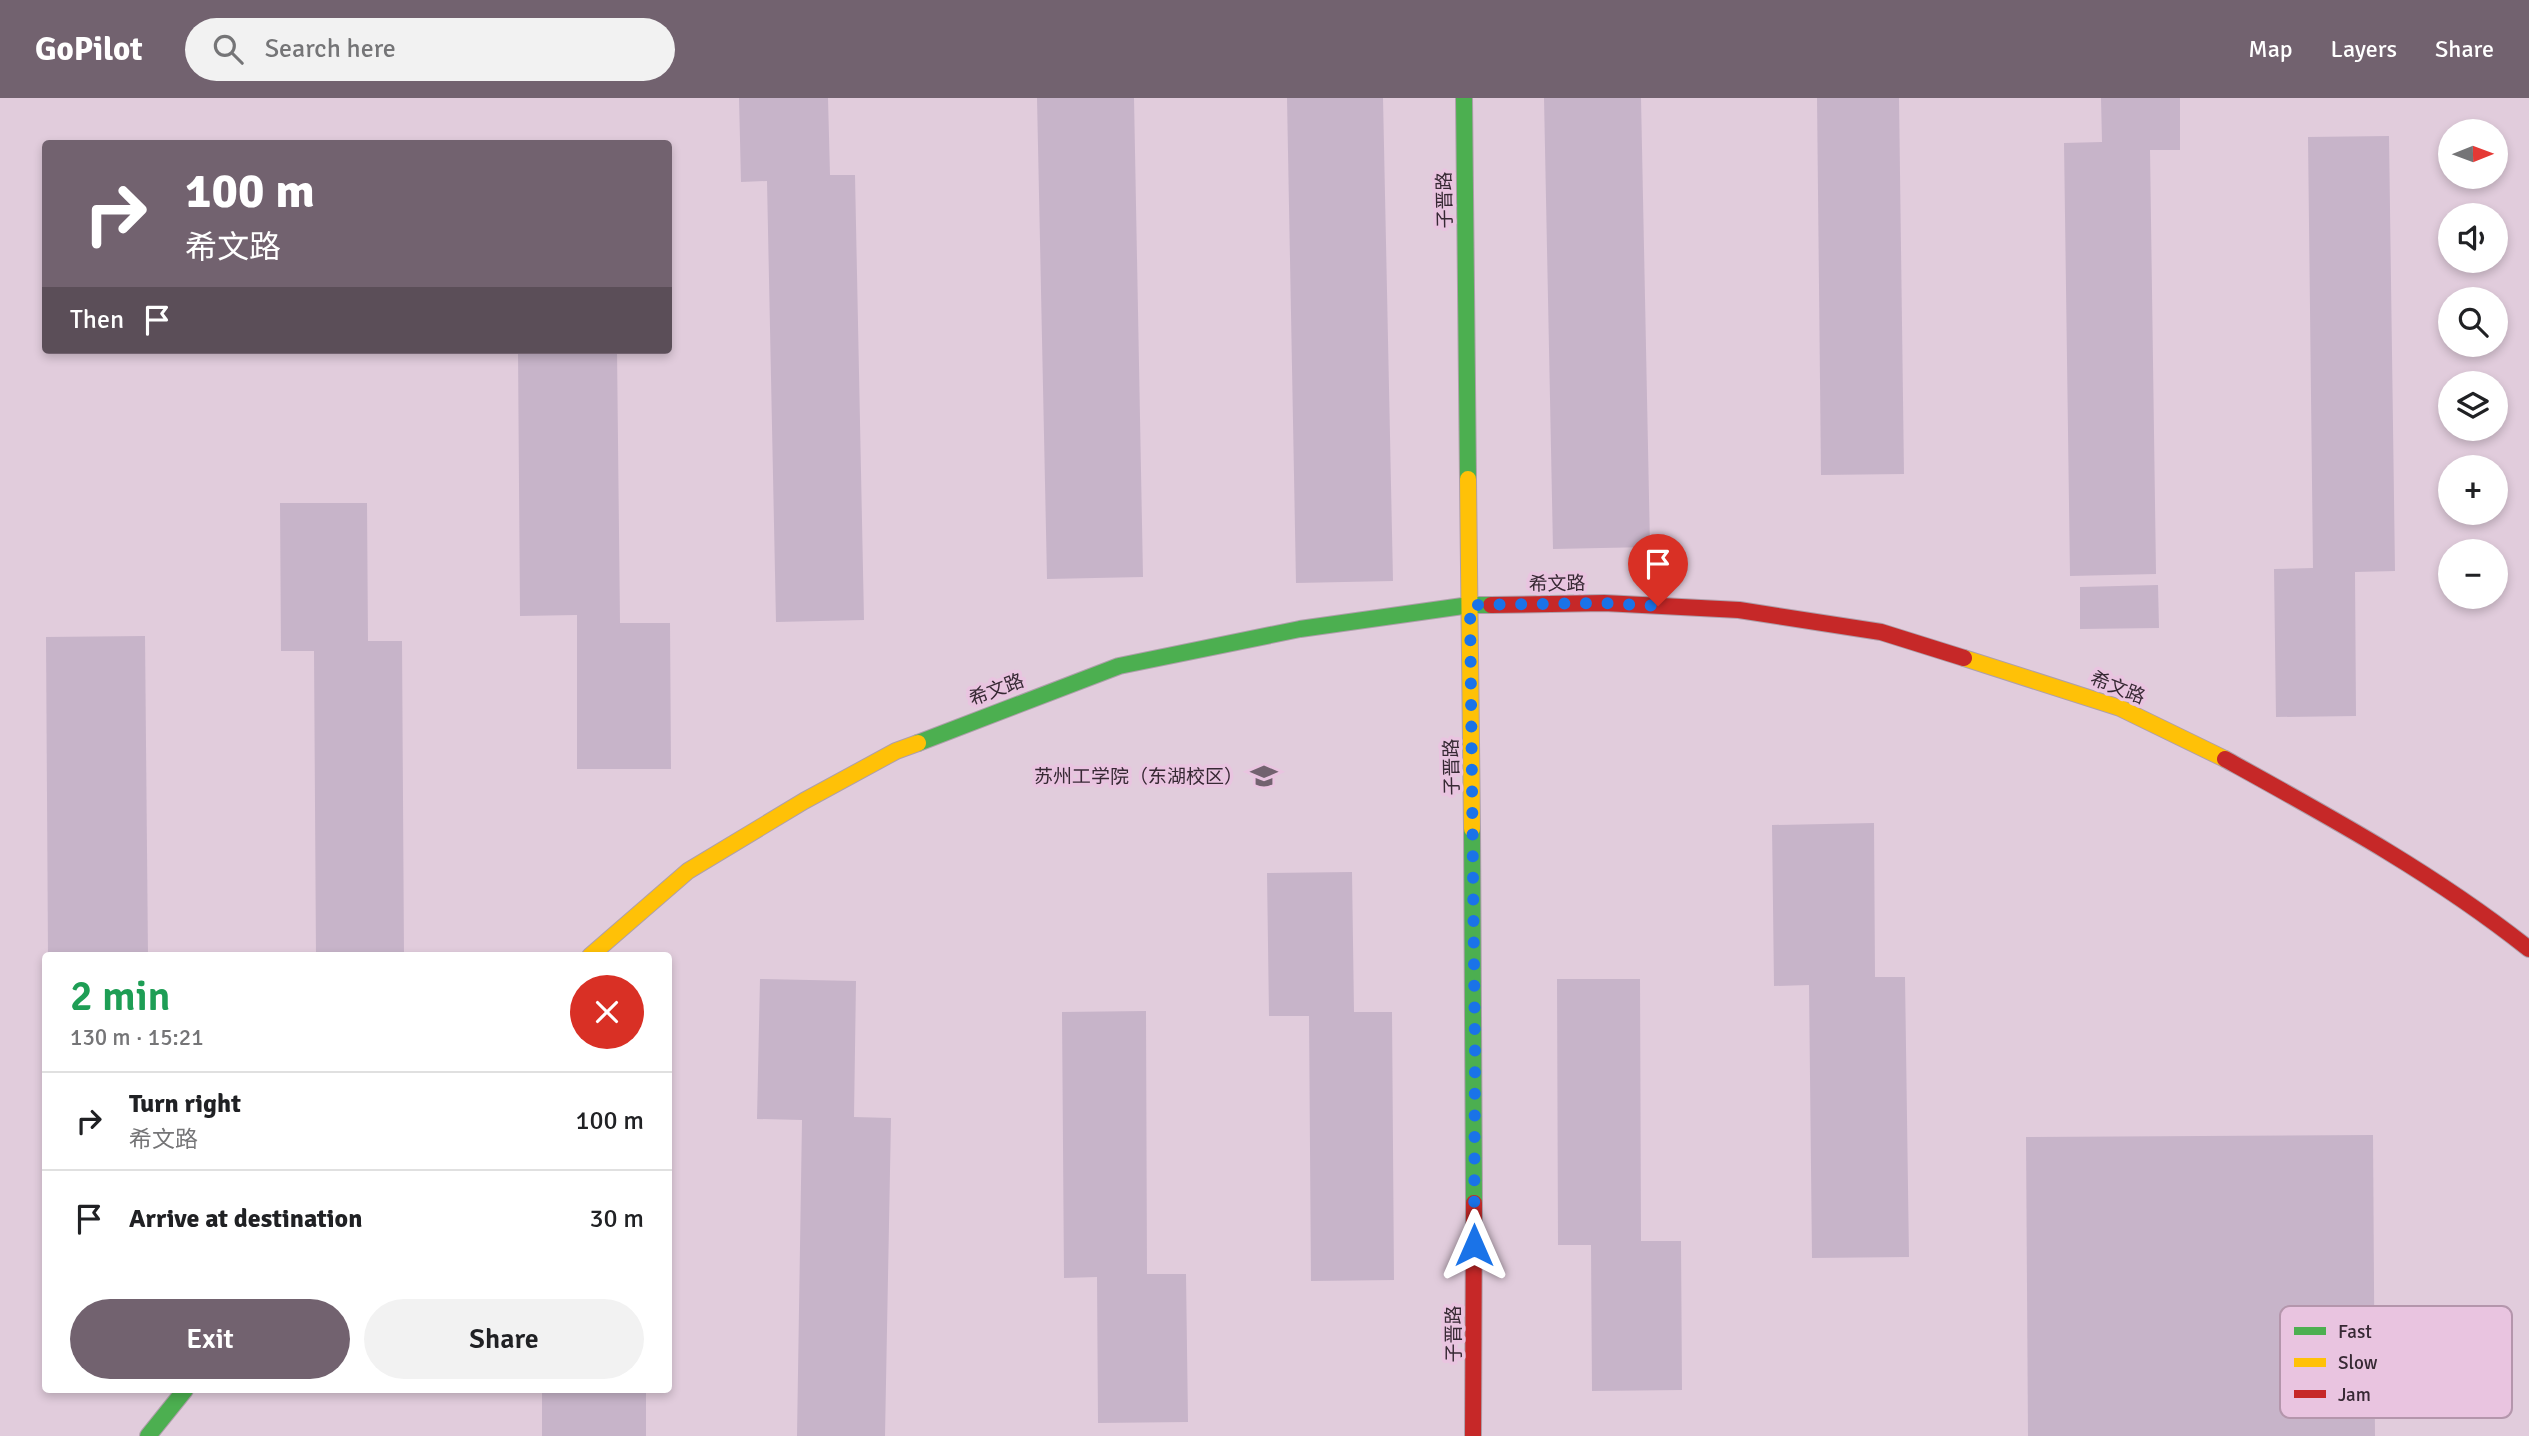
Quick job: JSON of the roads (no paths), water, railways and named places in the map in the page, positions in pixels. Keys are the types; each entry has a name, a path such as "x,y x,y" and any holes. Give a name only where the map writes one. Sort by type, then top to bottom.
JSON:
{"street":[{"name":"子晋路","path":"1464,98 1475,1055 1473,1436"},
{"name":"希文路","path":"595,952 688,871 804,801 896,751 1119,666 1300,629 1470,605 1604,603 1739,610 1881,632 2120,708 2219,756 2361,834 2490,918 2529,949"},
{"path":"148,1436 183,1393"}],"place":[{"name":"苏州工学院（东湖校区）","path":"1264,776"}]}
